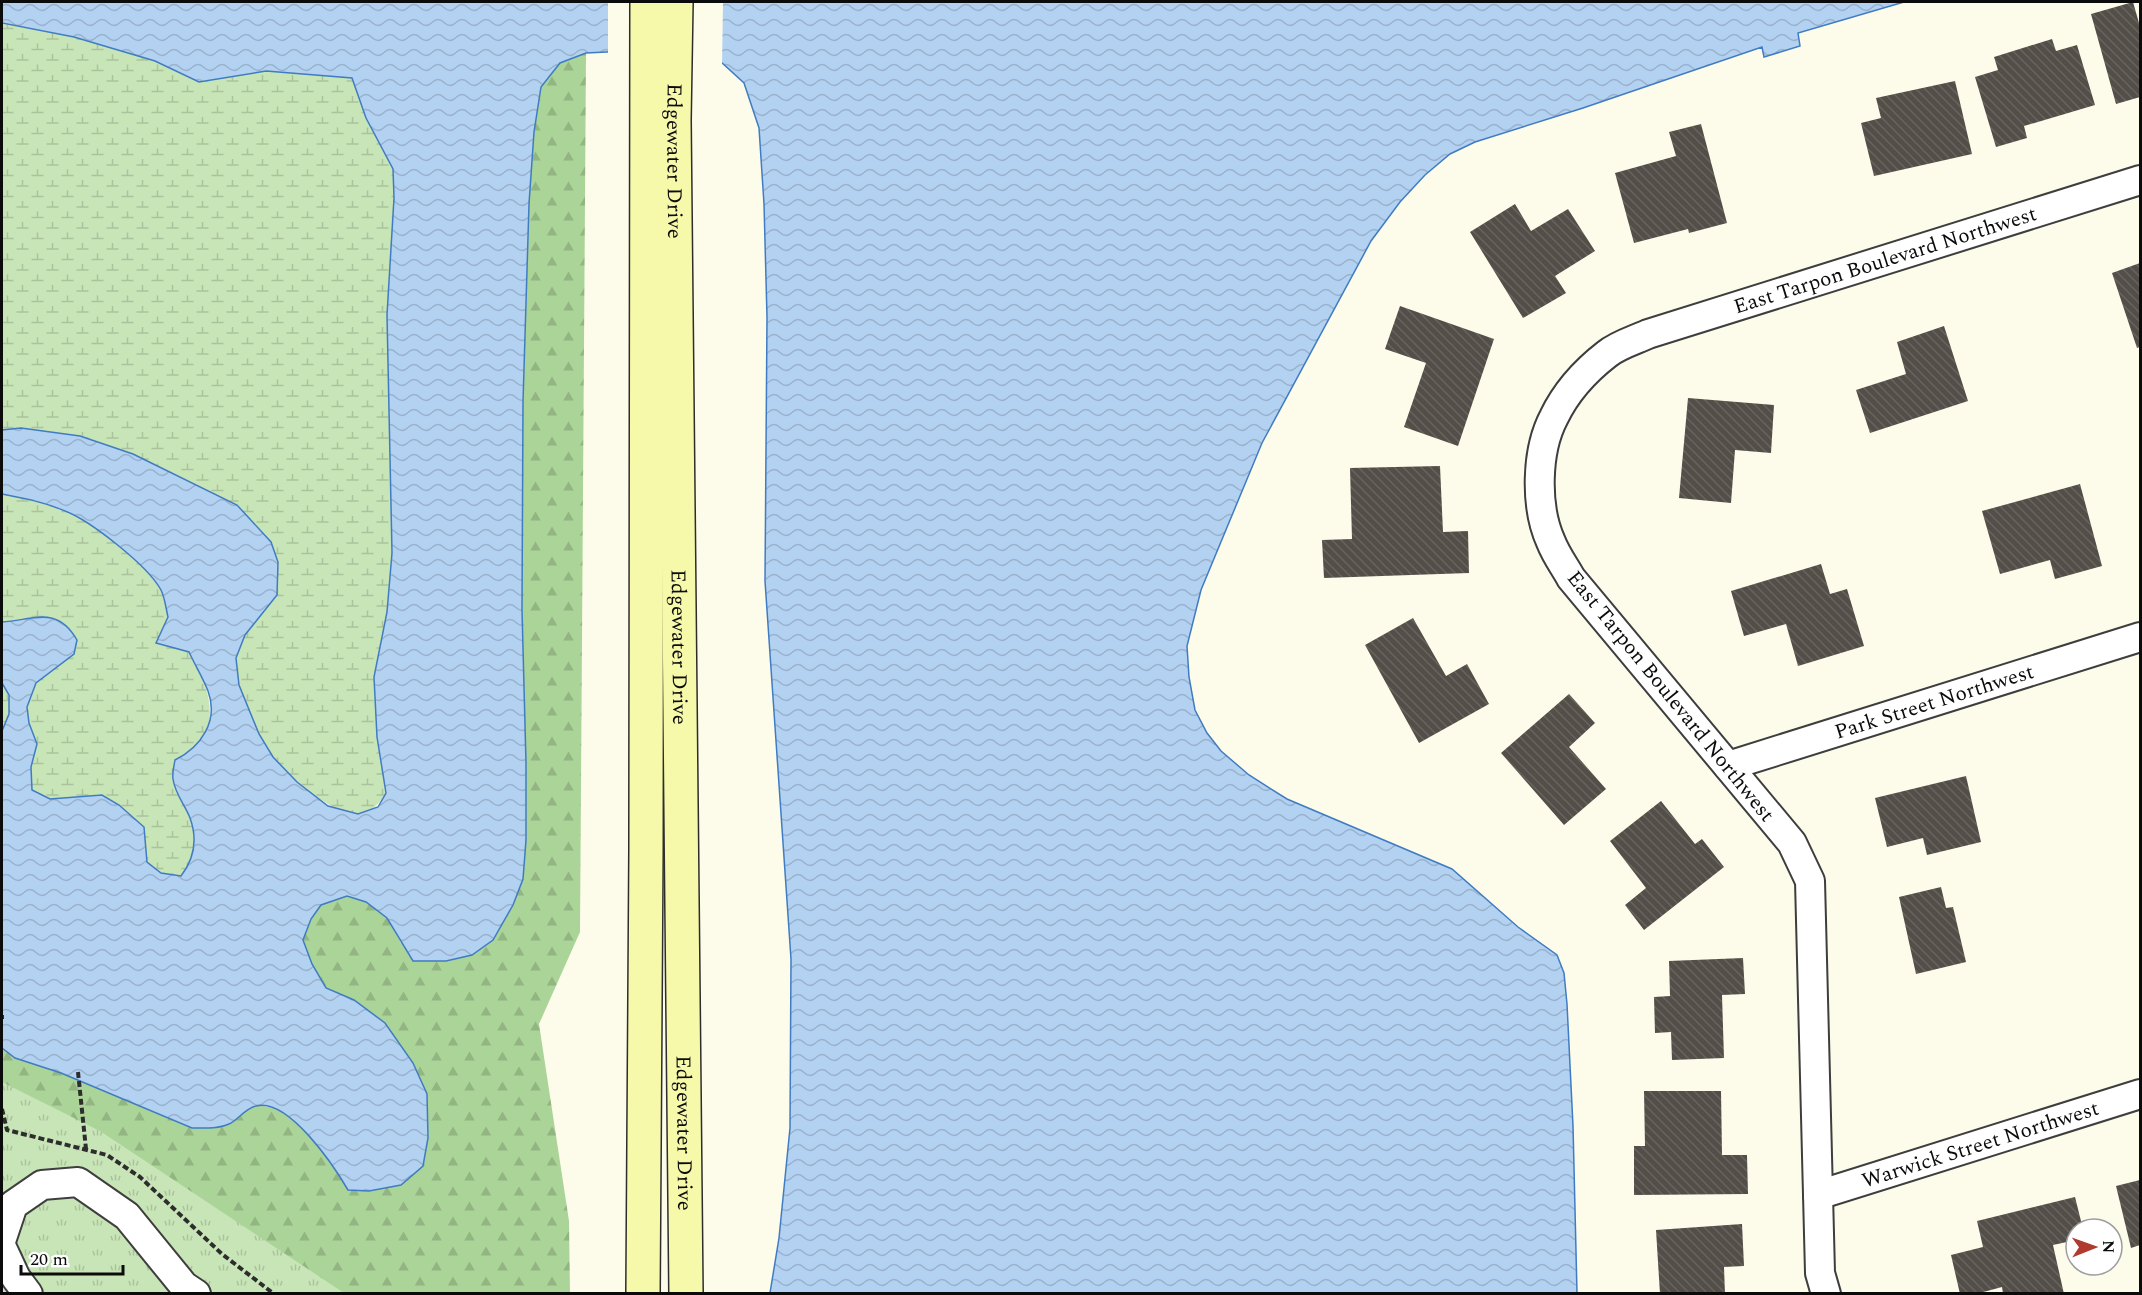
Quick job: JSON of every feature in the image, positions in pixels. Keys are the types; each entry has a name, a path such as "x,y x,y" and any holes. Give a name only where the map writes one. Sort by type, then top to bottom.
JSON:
{"street":[{"name":"Edgewater Drive","path":"647,2 661,122 686,1293"},
{"name":"Edgewater Drive","path":"643,1293 646,838 661,122 676,2"},
{"name":"East Tarpon Boulevard Northwest","path":"1826,1293 1820,1273 1810,881 1792,843 1571,578 1550,542 1540,501 1540,459 1553,418 1576,381 1609,352 1648,334 2140,180"},
{"name":"Park Street Northwest","path":"1728,766 2140,637"},
{"name":"Warwick Street Northwest","path":"1818,1195 2140,1094"},
{"path":"2,1238 13,1205 42,1185 78,1182 127,1216 184,1286 196,1293"},
{"path":"2,1248 16,1278 28,1293"}],"path":[{"path":"78,1072 86,1149"},
{"path":"2,1109 7,1131 107,1155 140,1177 222,1254 274,1293"}],"green space":[{"path":"2,23 74,37 155,61 199,82 266,71 352,78 366,118 393,169 394,198 387,315 392,553 387,612 374,677 377,737 386,793 378,804 367,812 347,813 311,793 300,784 266,748 248,710 239,683 237,652 251,625 276,595 271,542 237,505 133,454 80,436 21,428 2,430"},
{"path":"586,53 580,932 539,1024 569,1221 570,1293 344,1293 100,1131 2,1082 2,1048 15,1058 61,1073 192,1128 231,1124 239,1115 257,1105 280,1109 309,1135 335,1167 348,1190 354,1000 326,988 312,964 303,940 311,919 321,905 347,896 366,902 387,918 401,943 446,961 472,955 493,940 526,840 522,610 523,402 529,204 534,132 541,86 560,63"},
{"path":"2,494 32,500 72,515 98,530 131,556 146,570 162,591 169,617 202,676 208,695 210,713 206,731 195,747 175,761 174,768 174,785 188,814 194,834 192,856 181,876 161,873 146,862 144,827 102,795 50,799 32,790 31,767 37,744 29,723 27,707 36,683 74,654 8,622 2,622"},
{"path":"2,683 10,707 2,731"},
{"path":"2,975 562,1293 2,1293"}],"water":[{"path":"2,2 1904,2 1798,33 1800,46 1764,57 1762,47 1475,142 1450,154 1425,175 1400,202 1371,241 1262,443 1201,590 1187,646 1189,677 1195,710 1207,733 1221,751 1249,775 1287,799 1452,869 1518,927 1557,955 1564,973 1567,1004 1577,1293 770,1293 779,1238 790,1128 791,959 765,581 767,317 764,204 759,128 744,83 721,62 628,51 586,53 560,63 541,87 534,132 529,204 523,402 522,610 526,840 523,879 513,905 493,940 472,955 446,961 413,961 387,918 366,902 347,896 321,905 311,919 303,940 312,964 326,988 354,1000 385,1023 413,1063 427,1094 428,1138 423,1166 401,1185 369,1191 348,1190 309,1136 282,1112 269,1106 256,1106 225,1126 192,1128 61,1073 15,1058 2,1048 2,731 9,714 9,695 2,683 2,622 53,618 69,629 77,640 74,654 36,683 27,707 29,723 37,744 31,767 32,790 50,799 102,795 119,805 144,827 147,862 161,873 181,876 192,856 194,834 188,813 176,790 173,770 175,760 193,748 205,732 211,713 211,702 204,681 189,652 156,643 168,617 164,600 154,580 132,557 76,516 41,503 2,494 2,430 21,428 80,436 133,454 237,505 271,542 278,562 277,595 245,635 236,658 239,685 259,734 273,757 297,782 328,806 358,814 378,807 386,793 377,737 374,677 387,612 392,553 387,315 394,198 393,169 366,118 352,78 266,71 199,82 155,61 74,37 2,23"}],"pier":[{"path":"608,2 723,2 722,67 720,65 645,63 628,54 608,55"}],"building":[{"path":"2133,2 2140,22 2140,97 2116,104 2091,14"},
{"path":"2052,39 2056,51 2077,45 2095,105 2024,126 2027,138 1996,147 1975,77 1998,70 1994,57"},
{"path":"1955,81 1972,154 1874,176 1861,123 1881,118 1876,98"},
{"path":"1701,124 1727,223 1689,233 1688,229 1634,243 1615,173 1676,156 1669,132"},
{"path":"1515,204 1531,231 1568,209 1595,251 1555,276 1566,293 1523,318 1470,232"},
{"path":"2140,263 2140,347 2137,348 2112,273"},
{"path":"1400,306 1494,339 1458,446 1404,427 1426,363 1385,349"},
{"path":"1944,326 1968,401 1870,433 1856,390 1906,374 1897,342"},
{"path":"1688,398 1774,405 1771,453 1735,450 1731,503 1679,498"},
{"path":"1440,466 1443,532 1468,531 1469,573 1324,578 1322,540 1352,539 1350,468"},
{"path":"2080,484 2102,566 2055,579 2050,560 2000,574 1982,511"},
{"path":"1821,564 1830,594 1847,589 1864,646 1798,666 1786,624 1744,636 1731,591"},
{"path":"1413,618 1446,676 1467,664 1489,704 1419,743 1365,645"},
{"path":"1569,694 1595,723 1569,747 1606,789 1564,825 1501,753"},
{"path":"1966,776 1981,842 1927,855 1923,838 1887,847 1875,798"},
{"path":"1661,801 1695,844 1702,839 1724,867 1644,930 1625,905 1646,888 1610,841"},
{"path":"1941,887 1946,908 1953,907 1966,962 1916,974 1899,897"},
{"path":"1743,958 1745,994 1722,995 1724,1058 1672,1060 1671,1032 1655,1033 1654,997 1670,996 1669,961"},
{"path":"1644,1091 1721,1091 1722,1155 1747,1155 1748,1194 1634,1195 1634,1146 1645,1146"},
{"path":"2140,1180 2140,1245 2131,1248 2124,1217 2116,1186"},
{"path":"2075,1197 2080,1217 2064,1217 2064,1243 2053,1245 2064,1294 2003,1294 2002,1287 1976,1294 1960,1294 1951,1255 1983,1247 1977,1221"},
{"path":"1742,1224 1744,1266 1724,1267 1725,1294 1660,1294 1656,1230"}]}
